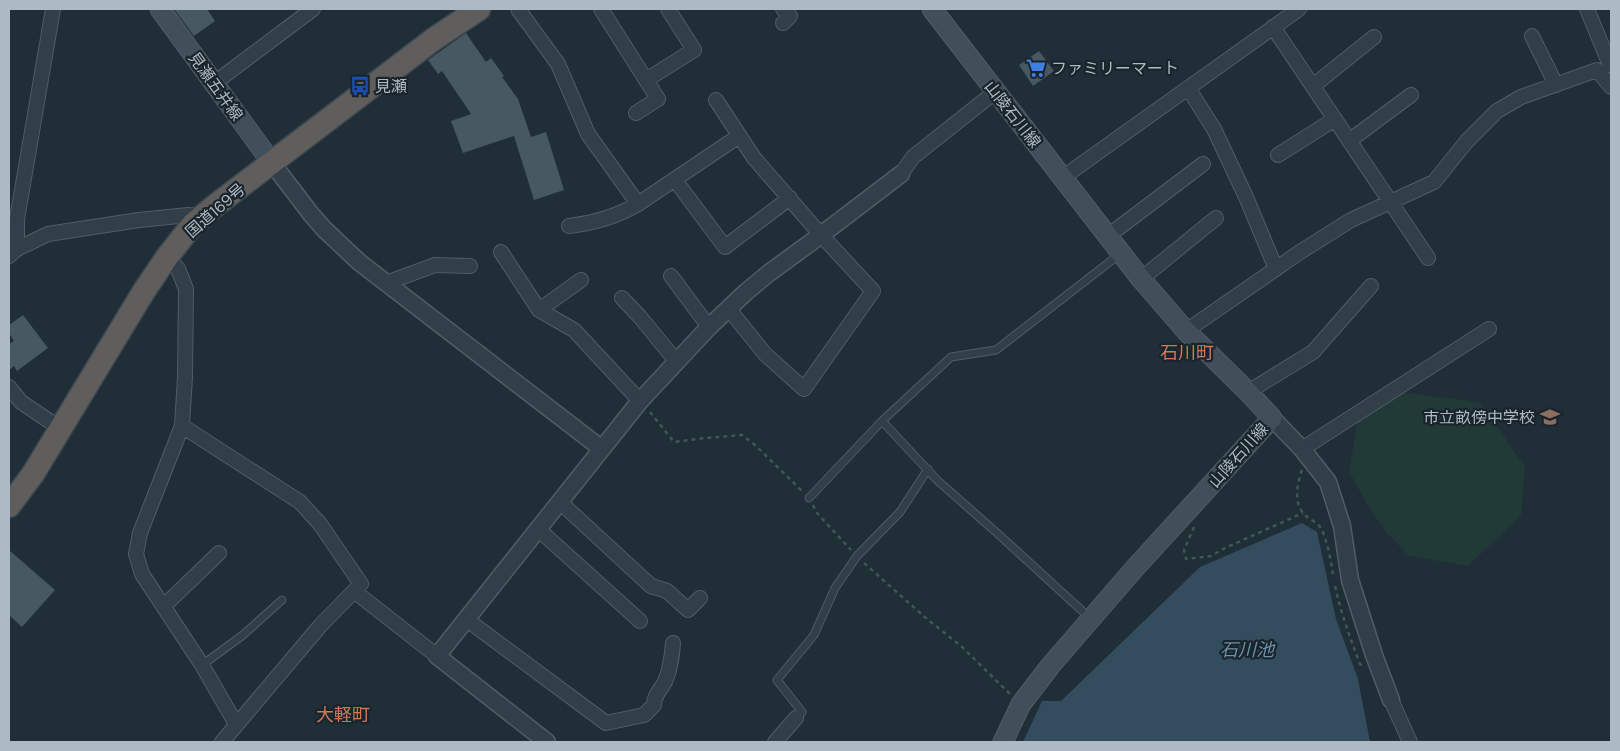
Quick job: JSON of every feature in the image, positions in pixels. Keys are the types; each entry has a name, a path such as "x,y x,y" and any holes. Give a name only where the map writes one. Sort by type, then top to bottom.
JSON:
{"highway":[{"name":"国道169号","path":"9,506 33,474 144,291 167,257 193,224 472,11"}],"main road":[{"name":"見瀬五井線","path":"161,9 213,84 272,162"},
{"name":"山陵石川線","path":"932,9 1141,279 1186,331 1272,418 1090,618 1021,704 1003,742"}],"street":[{"path":"13,253 17,219 53,9"},
{"path":"213,84 313,9"},
{"path":"518,9 558,64 588,134 638,204"},
{"path":"601,9 658,99 636,114"},
{"path":"646,80 694,50 668,9"},
{"path":"1062,178 1299,9"},
{"path":"1587,9 1611,87"},
{"path":"1273,27 1428,258"},
{"path":"1532,36 1556,86"},
{"path":"1313,86 1374,37"},
{"path":"1186,331 1300,252 1351,220 1434,182 1468,141 1496,112 1521,97 1556,86 1606,66"},
{"path":"1188,88 1214,129 1246,197 1276,269"},
{"path":"437,656 640,401 709,326 769,273 901,174 913,157 995,92"},
{"path":"1349,141 1411,95"},
{"path":"716,100 754,158 873,291 804,389 765,354 728,308"},
{"path":"1278,155 1335,119"},
{"path":"569,226 590,224 627,211 739,136"},
{"path":"272,162 310,214 324,230 359,262 602,449"},
{"path":"1108,236 1203,164"},
{"path":"674,180 725,247 790,198"},
{"path":"13,253 48,234 139,220 188,215 202,216"},
{"path":"1141,279 1216,218"},
{"path":"501,252 539,310 574,330 640,401"},
{"path":"167,257 178,269 186,290 185,377 182,426 140,533 136,554 142,574 202,664 236,724"},
{"path":"386,283 435,265 470,266"},
{"path":"672,276 709,326"},
{"path":"539,310 581,280"},
{"path":"1248,392 1313,352 1371,286"},
{"path":"622,298 640,317 676,362"},
{"path":"1306,454 1489,328"},
{"path":"9,387 21,402 61,428"},
{"path":"1272,418 1306,454 1328,482 1342,526 1350,580 1374,655 1410,742"},
{"path":"182,426 300,502 320,524 361,584 320,626 222,742"},
{"path":"560,502 651,586 667,591 688,610 700,598"},
{"path":"538,529 640,621"},
{"path":"164,606 219,553"},
{"path":"354,590 547,742"},
{"path":"466,619 606,723 644,715 654,705 654,697 665,682 673,643"},
{"path":"775,742 796,718"}],"lane":[{"path":"809,498 882,421 951,357 996,350 1121,254"},
{"path":"882,421 937,480 1090,618"},
{"path":"796,718 802,712 777,680 814,635 835,588 856,556 900,512 928,469"},
{"path":"202,664 243,635 282,600"}],"path":[{"path":"640,401 674,442 742,435 755,445 809,498 817,513 856,556 898,594 961,646 1021,704"},
{"path":"1192,506 1197,521 1184,550 1186,558 1211,556 1303,513 1297,492 1298,481 1306,454"}],"green space":[{"path":"1398,392 1480,402 1525,467 1521,515 1468,566 1409,556 1387,533 1368,506 1349,471 1358,420"}],"water":[{"name":"石川池","path":"1302,523 1317,532 1336,619 1358,679 1370,742 1023,742 1042,701 1061,701 1200,567"}],"building":[{"path":"174,9 207,9 215,21 194,36"},
{"path":"466,33 486,62 491,58 504,76 502,77 518,99 531,137 546,132 564,190 534,200 514,136 463,153 451,121 471,114 442,71 438,74 428,60"},
{"name":"ファミリーマート","path":"1039,51 1054,71 1033,86 1019,65"},
{"path":"23,315 48,348 17,371 14,366 9,370 9,344 14,341 9,333 9,325"},
{"path":"9,550 55,590 22,627 9,615"}],"place":[{"name":"ファミリーマート","path":"1036,68"},
{"name":"見瀬","path":"360,86"},
{"name":"市立畝傍中学校","path":"1550,417"}],"district":[{"name":"石川町","path":"1187,353"},
{"name":"大軽町","path":"343,715"}]}
